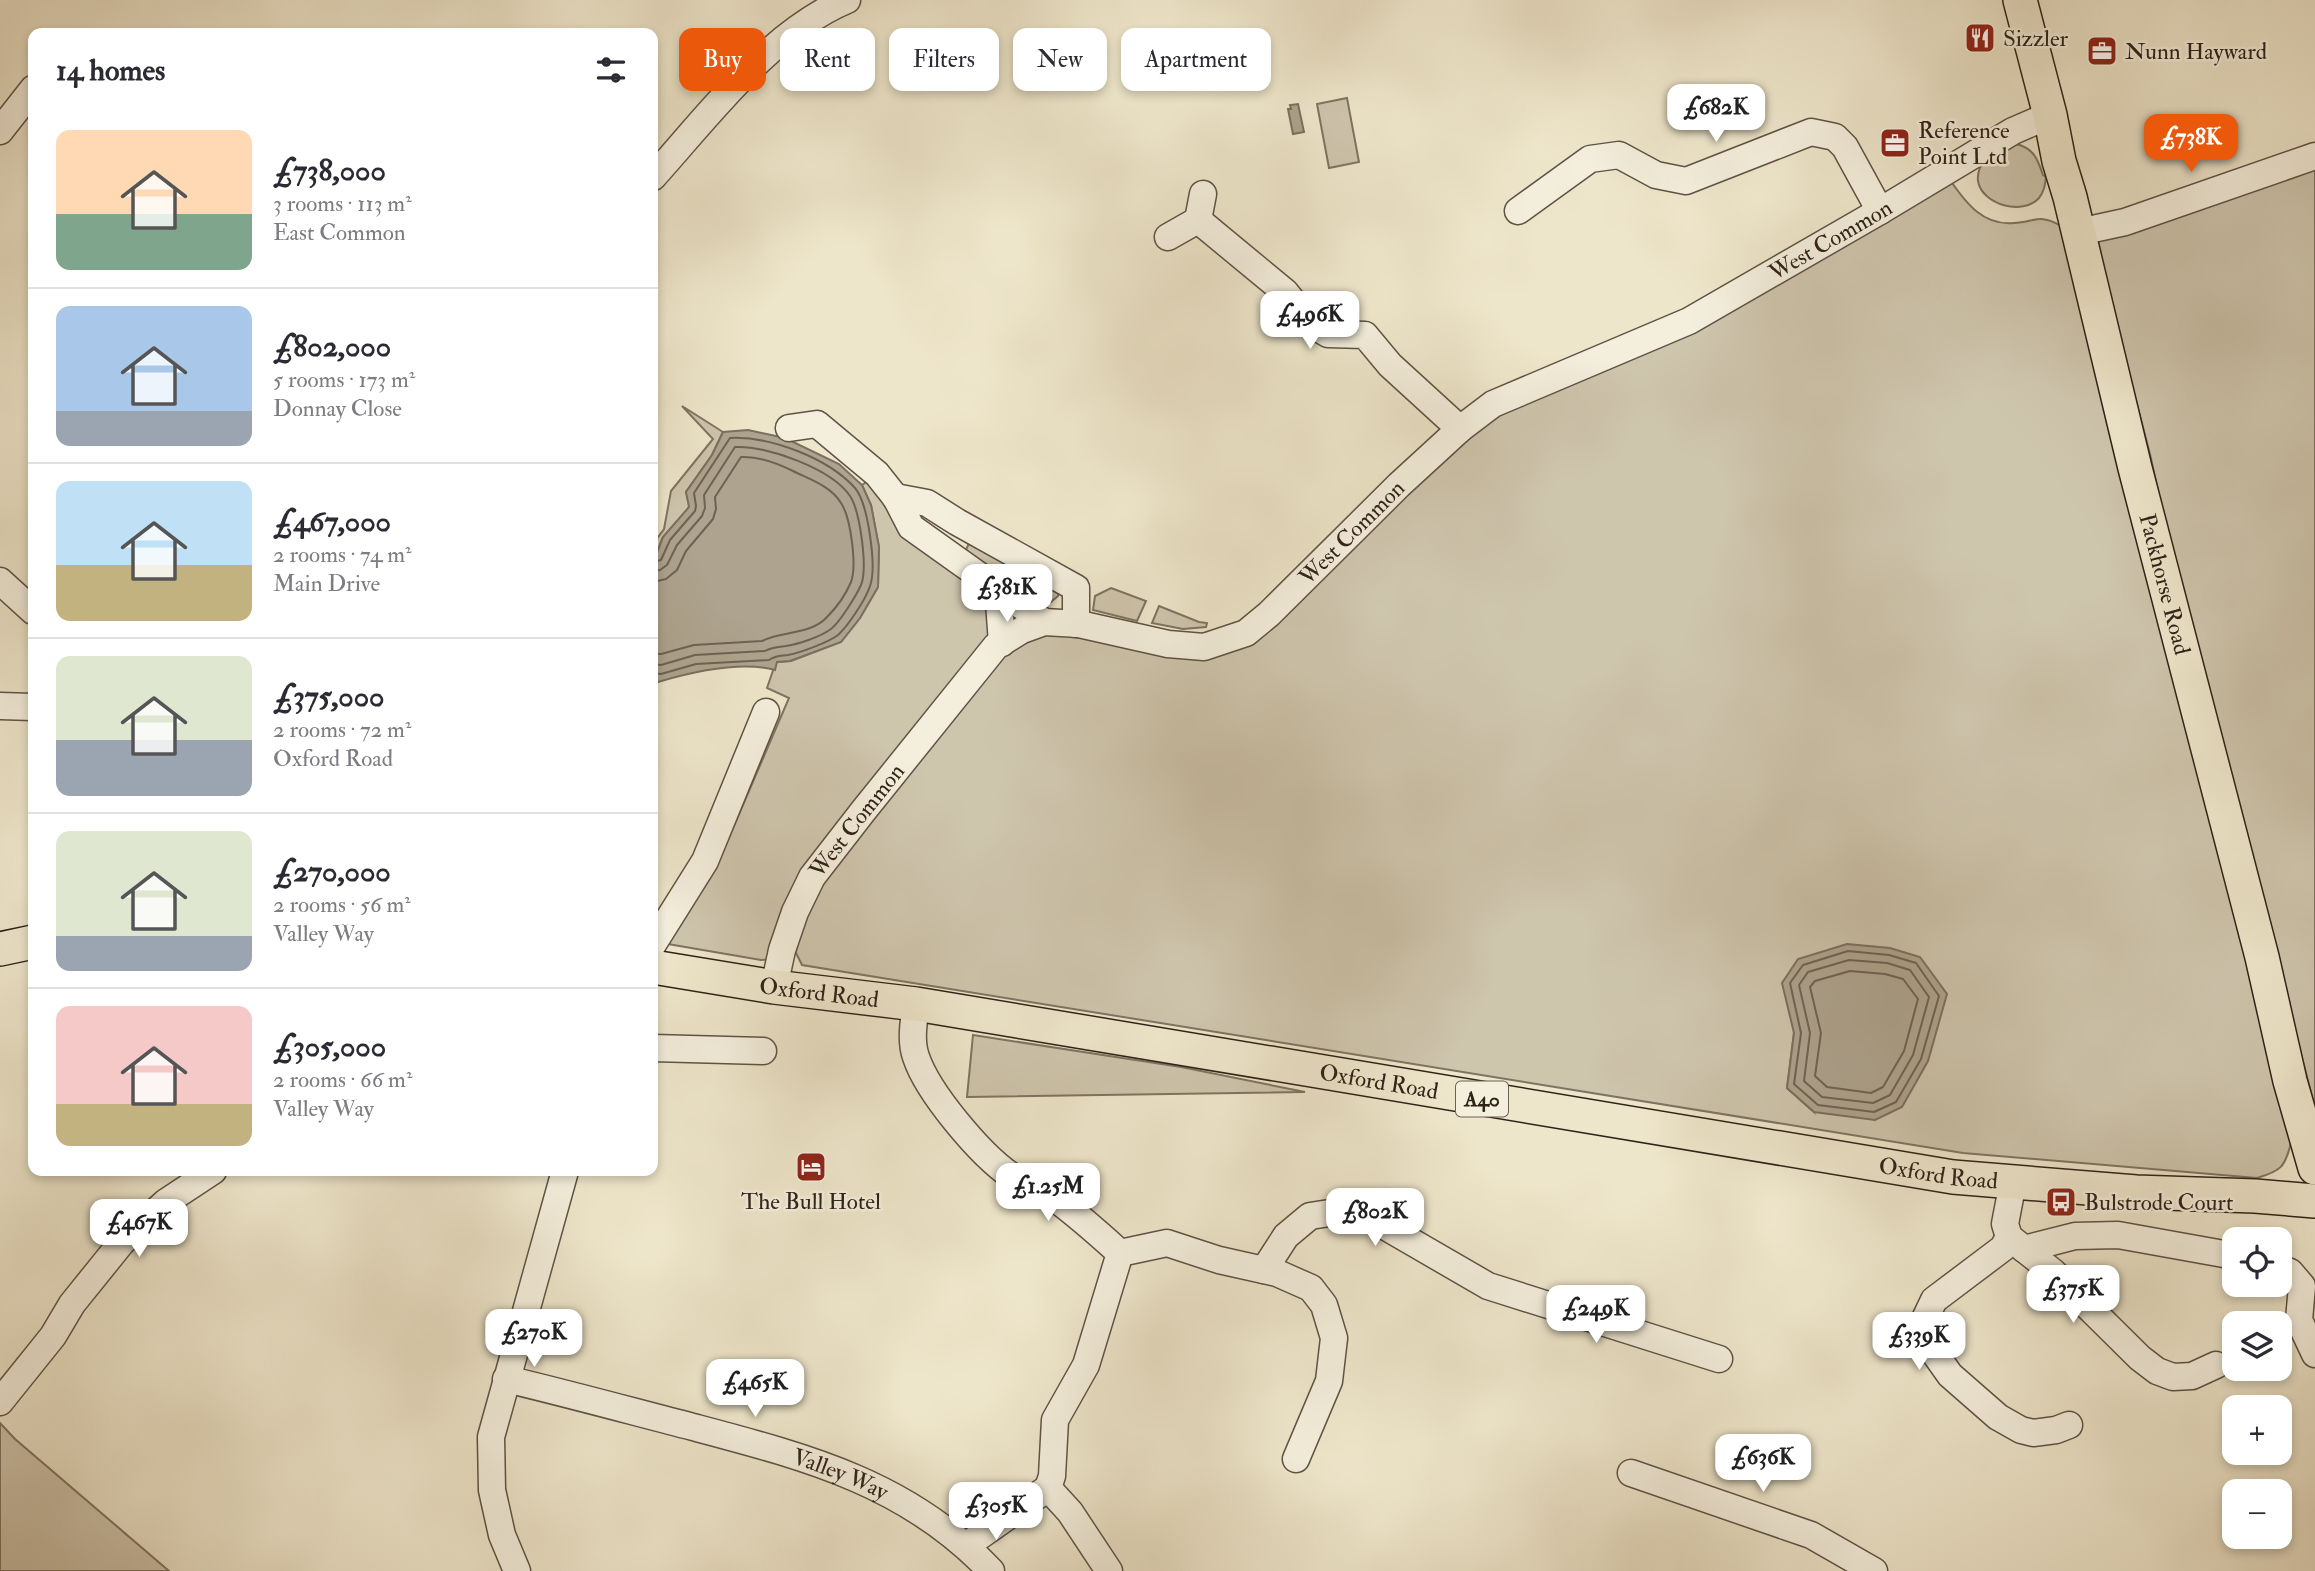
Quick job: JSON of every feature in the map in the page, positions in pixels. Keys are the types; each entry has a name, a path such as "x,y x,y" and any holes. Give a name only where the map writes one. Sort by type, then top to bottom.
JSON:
{"main road":[{"name":"Packhorse Road","path":"2020,0 2135,468 2262,957 2290,1081 2315,1168"},
{"path":"0,949 28,943"},
{"name":"Oxford Road","path":"658,968 774,987 916,1004 1953,1177 2136,1192 2315,1201"}],"street":[{"path":"658,171 767,51 831,7 847,0"},
{"path":"0,131 28,95"},
{"name":"West Common","path":"774,987 782,950 795,912 813,877 986,656 1002,643 1022,630 1044,622 1076,624 1168,644 1204,647 1246,633 1269,614 1399,485 1460,429 1493,404 1689,321 2013,131 2050,115"},
{"path":"1518,211 1590,159 1619,155 1656,175 1686,181 1811,132 1835,137 1845,147 1880,211"},
{"path":"2078,232 2124,222 2315,156"},
{"path":"1168,237 1198,220 1203,194"},
{"path":"1198,220 1285,292 1311,324 1328,334 1366,335 1390,365 1460,429"},
{"path":"789,428 817,424 877,474 895,497 911,527 1044,622"},
{"path":"895,497 927,503 1076,588 1076,624"},
{"path":"956,559 972,531"},
{"path":"1002,643 999,589 1015,554"},
{"path":"0,581 28,606"},
{"path":"0,706 28,707"},
{"path":"658,936 705,861 766,712"},
{"path":"916,1004 913,1032 916,1057 952,1116 1010,1175 1052,1196 1120,1253"},
{"path":"658,1048 763,1051"},
{"path":"0,1402 53,1336 72,1304 122,1242 166,1202 205,1176"},
{"path":"517,1571 502,1535 492,1490 491,1437 564,1176"},
{"path":"2013,1182 2005,1224 2017,1243 2053,1272 2140,1358 2157,1371 2173,1377 2192,1376 2216,1365"},
{"path":"1265,1270 1286,1236 1310,1216 1349,1210 1381,1224 1488,1286 1719,1359"},
{"path":"2069,1424 2056,1430 2034,1433 2021,1430 1998,1417 1950,1375 1923,1337 1924,1321 1934,1300 2003,1248 2017,1243 2075,1236 2118,1235 2222,1254"},
{"path":"1120,1253 1167,1243 1219,1260 1277,1273 1311,1288 1324,1305 1334,1338 1329,1381 1296,1459"},
{"path":"967,1545 1048,1488 1052,1476 1055,1420 1086,1364 1120,1253"},
{"path":"2292,1274 2302,1286 2299,1320 2315,1354"},
{"name":"Valley Way","path":"506,1379 817,1461 868,1482 931,1519 967,1545 991,1571"},
{"path":"1631,1473 1811,1535 1874,1571"},
{"path":"1048,1488 1070,1512 1109,1571"}],"shaded area":[{"path":"1347,98 1359,162 1329,168 1317,104"},
{"path":"2016,144 2031,152 2046,177 2039,198 2032,203 2014,207 1995,202 1987,196 1981,189 1978,178 1984,159"},
{"path":"2315,166 2315,1108 2095,246 2099,241"},
{"path":"1950,180 1969,205 1993,221 2014,223 2042,219 2061,226 2297,1141 2291,1143 2281,1167 2257,1178 1963,1153 802,965 796,953 797,938 819,880 999,657 1046,631 1220,650 1493,414","holes":["1794,1033 1814,1112 1787,1088"]},
{"path":"682,406 723,432 712,455 686,492 690,507 663,537 658,550 658,537 664,529 671,491 713,439"},
{"path":"870,480 989,592 989,642 771,959 761,960 662,943 718,863 789,698 767,688 776,662 791,661 841,642 860,618 878,587 879,547 871,505 862,485"},
{"path":"969,543 1006,559 998,577 965,552"},
{"path":"1013,567 1058,590 1058,596 1051,602 1045,602 1012,586"},
{"path":"1111,588 1146,601 1137,621 1093,610 1095,596"},
{"path":"1159,606 1207,623 1206,627 1183,629 1152,623"},
{"path":"973,1035 1181,1067 1305,1092 967,1097"},
{"path":"0,1423 15,1439 169,1571 0,1571"}],"water":[{"path":"1298,104 1304,132 1293,134 1288,109 1291,109 1290,105"},
{"path":"748,430 785,438 839,464 862,485 871,505 879,547 878,587 860,618 841,642 790,661 777,662 775,670 732,667 701,671 658,682 658,550 663,537 689,507 686,492 712,455 723,432"},
{"path":"1847,944 1890,948 1920,957 1947,994 1928,1061 1902,1107 1875,1120 1814,1112 1787,1088 1794,1033 1782,983 1798,959"}],"place":[{"name":"Sizzler","path":"1980,38"},
{"name":"Nunn Hayward","path":"2102,51"},
{"name":"Reference Point Ltd","path":"1895,143"},
{"name":"The Bull Hotel","path":"811,1167"},
{"name":"Bulstrode Court","path":"2061,1202"}]}
